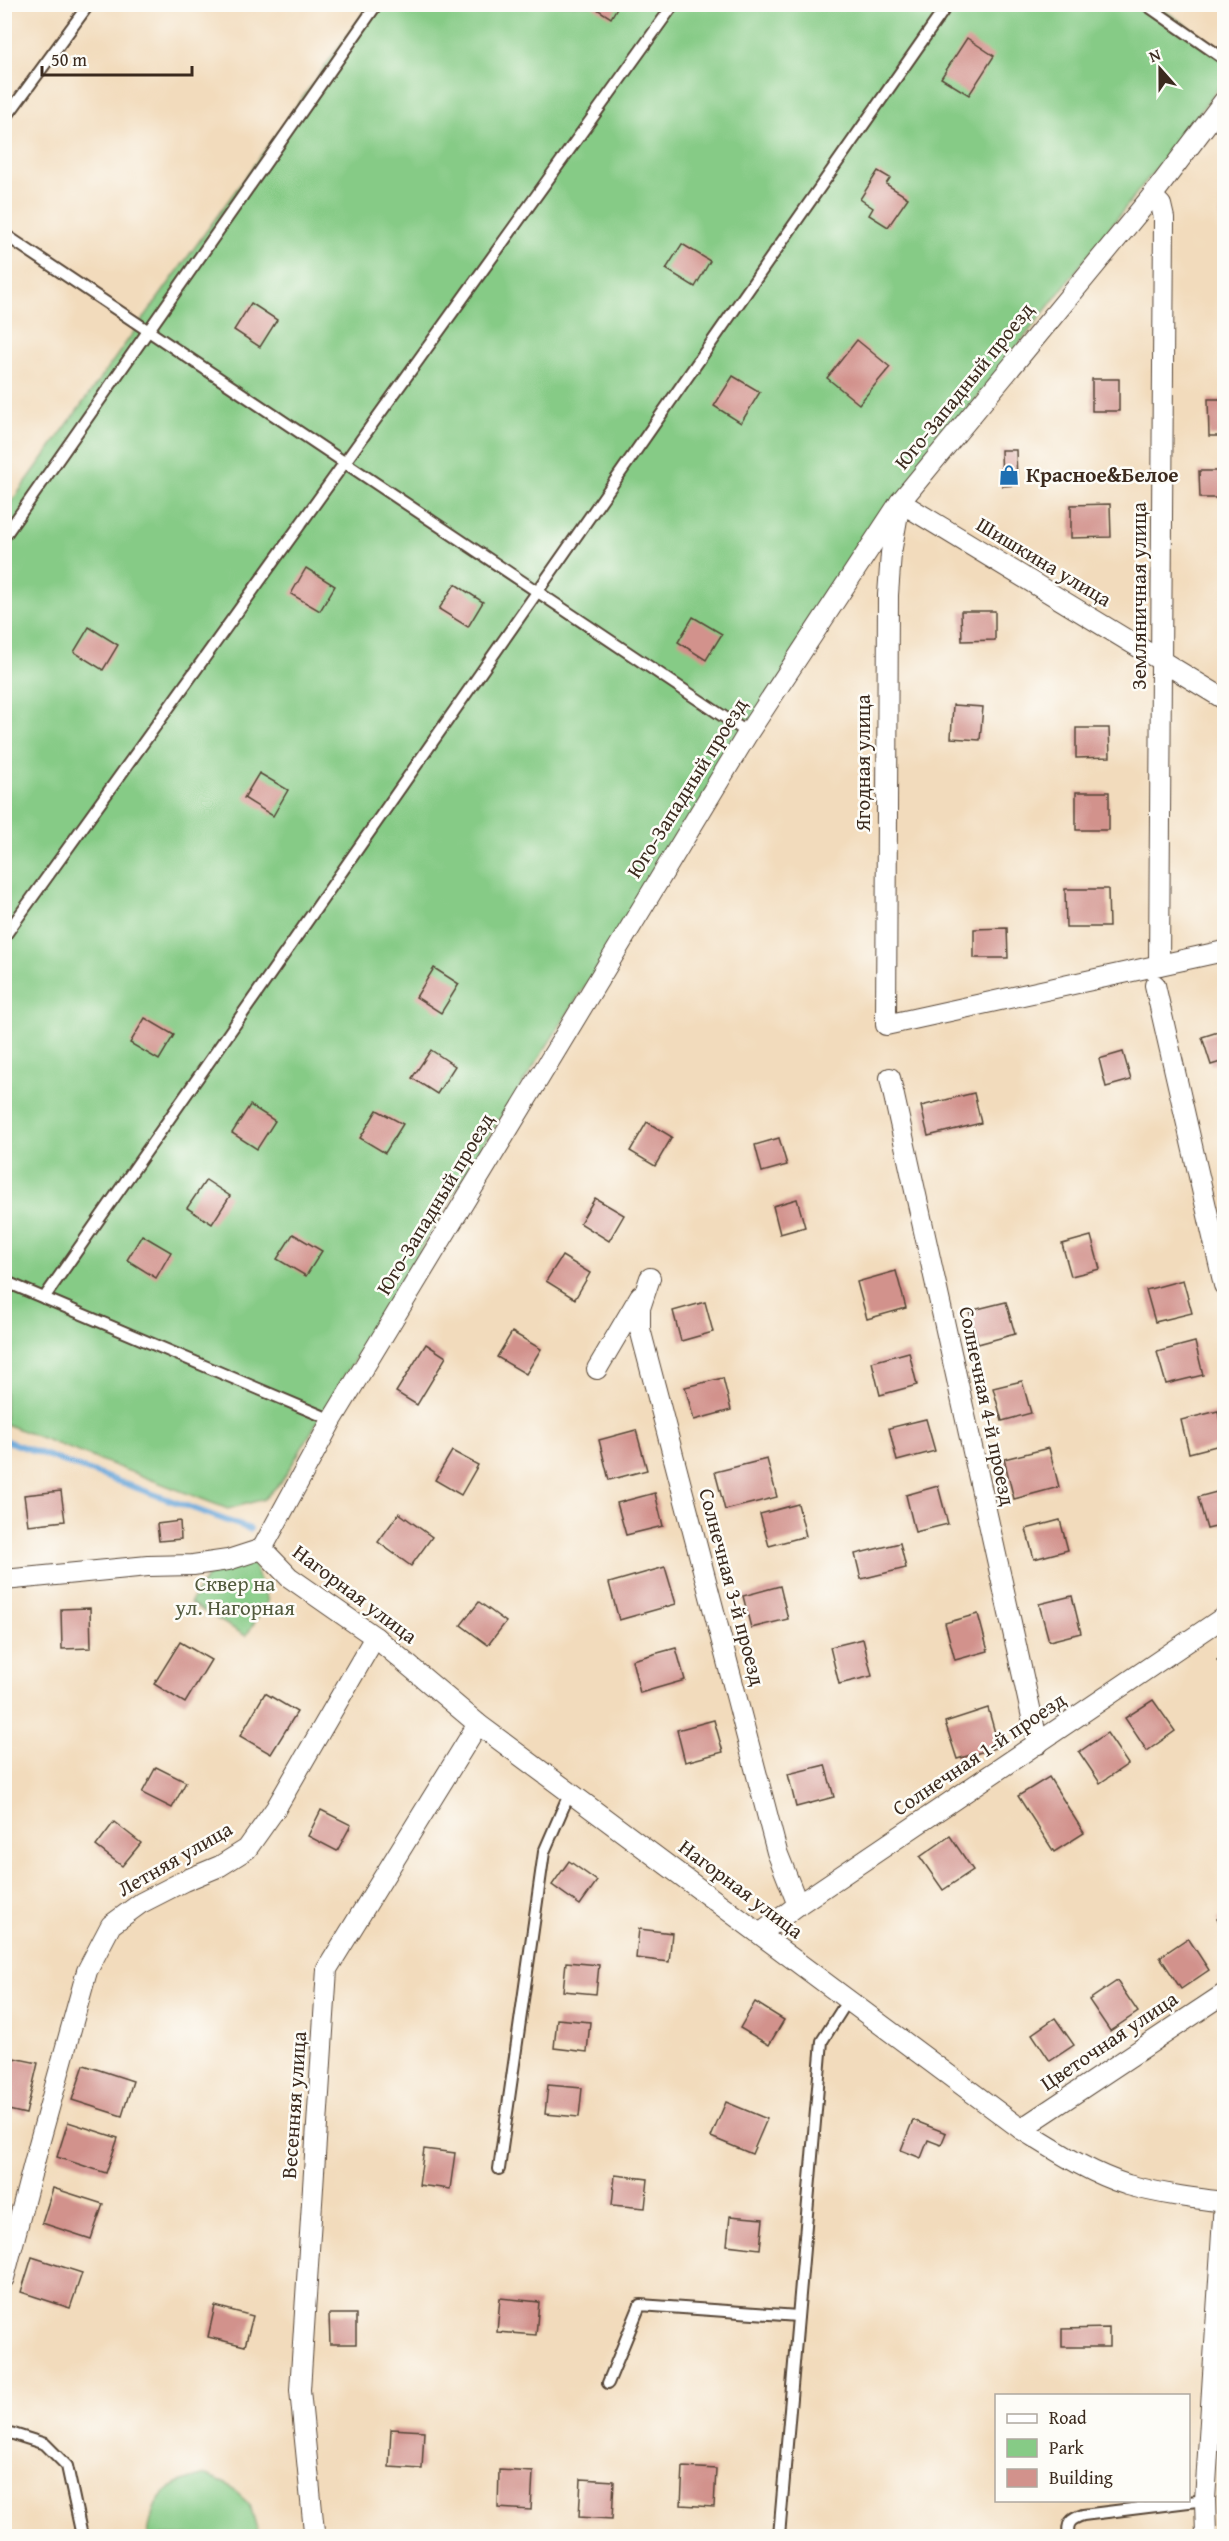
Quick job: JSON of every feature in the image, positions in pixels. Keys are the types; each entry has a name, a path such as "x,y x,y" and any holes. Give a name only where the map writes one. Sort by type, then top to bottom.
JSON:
{"street":[{"name":"Юго-Западный проезд","path":"262,1549 332,1420 748,733 900,502 1152,196 1224,101"},
{"name":"Земляничная улица","path":"1152,196 1161,205 1164,218 1163,662 1159,965"},
{"name":"Шишкина улица","path":"900,502 1224,699"},
{"name":"Ягодная улица","path":"900,502 891,553 888,595 886,1025 1159,965"},
{"path":"1159,965 1224,951"},
{"path":"1155,985 1224,1285"},
{"name":"Солнечная 4-й проезд","path":"890,1078 1038,1744"},
{"name":"Солнечная 3-й проезд","path":"597,1368 650,1278 640,1308 640,1329 777,1852 798,1905"},
{"path":"4,1580 228,1560 262,1549"},
{"name":"Нагорная улица","path":"262,1549 289,1577 375,1637 478,1724 1021,2129 1076,2163 1127,2184 1174,2196 1224,2202"},
{"name":"Солнечная 1-й проезд","path":"761,1933 798,1905 1224,1617"},
{"name":"Летняя улица","path":"4,2278 87,1971 111,1925 141,1903 220,1866 247,1849 276,1808 375,1637"},
{"name":"Весенняя улица","path":"314,2531 300,2390 327,1970 478,1724"},
{"name":"Цветочная улица","path":"1021,2129 1224,1994"},
{"path":"1206,2536 1205,2500 1224,2202"}],"lane":[{"path":"4,120 89,4"},
{"path":"4,537 150,332 377,4"},
{"path":"4,937 674,4"},
{"path":"44,1298 539,593 948,4"},
{"path":"1145,4 1224,59"},
{"path":"4,234 748,733"},
{"path":"4,1281 332,1420"},
{"path":"499,2169 544,1852 570,1792"},
{"path":"778,2536 822,2041 848,2000"},
{"path":"608,2383 640,2305 798,2316"},
{"path":"4,2431 45,2444 67,2466 82,2536"},
{"path":"1190,2502 1205,2500"},
{"path":"1069,2536 1067,2528 1072,2519 1083,2515 1189,2502"}],"green space":[{"path":"369,5 1157,5 1224,52 1224,81 896,502 482,1147 282,1481 264,1499 228,1509 5,1424 5,511"},
{"name":"Сквер на ул. Нагорная","path":"253,1562 268,1601 246,1636 190,1603 211,1571"},
{"path":"206,2475 226,2483 250,2505 259,2536 148,2536 154,2510 164,2493 171,2487"}],"building":[{"path":"589,4 619,4 611,18"},
{"path":"967,38 994,56 969,95 941,78"},
{"path":"878,171 890,178 886,184 908,198 888,227 869,215 873,208 860,199"},
{"path":"1220,198 1224,198 1224,232 1221,232"},
{"path":"682,244 710,261 695,287 666,269"},
{"path":"251,303 277,320 260,347 234,330"},
{"path":"857,340 890,367 859,404 827,378"},
{"path":"733,376 760,392 741,423 714,406"},
{"path":"1092,379 1119,379 1119,411 1092,411"},
{"path":"1208,399 1224,399 1224,436 1209,436"},
{"path":"1001,450 1016,450 1017,485 1002,486"},
{"path":"1199,471 1224,471 1224,498 1200,498"},
{"path":"1110,504 1111,537 1071,538 1071,505"},
{"path":"306,568 335,586 320,611 291,594"},
{"path":"455,584 483,602 468,627 439,609"},
{"path":"961,611 995,611 995,640 962,641"},
{"path":"693,617 722,634 706,660 678,642"},
{"path":"89,627 118,645 103,670 74,652"},
{"path":"953,705 983,707 980,740 951,738"},
{"path":"1076,728 1109,728 1110,757 1076,758"},
{"path":"259,773 288,790 273,816 244,798"},
{"path":"1076,792 1109,792 1109,830 1076,830"},
{"path":"1065,889 1108,889 1109,927 1066,927"},
{"path":"1007,928 1008,958 974,958 974,929"},
{"path":"434,968 459,984 441,1013 416,997"},
{"path":"145,1018 174,1035 159,1060 130,1043"},
{"path":"1224,1030 1224,1061 1211,1065 1202,1037"},
{"path":"431,1050 455,1066 437,1094 412,1078"},
{"path":"1123,1052 1131,1080 1106,1087 1099,1059"},
{"path":"974,1093 981,1123 928,1136 921,1106"},
{"path":"250,1105 275,1121 257,1149 232,1133"},
{"path":"1224,1107 1224,1126 1223,1126 1220,1108"},
{"path":"377,1110 403,1124 385,1153 360,1138"},
{"path":"647,1122 672,1137 655,1166 630,1151"},
{"path":"779,1138 787,1165 762,1172 755,1145"},
{"path":"206,1180 230,1196 212,1224 187,1208"},
{"path":"595,1198 624,1215 609,1241 580,1223"},
{"path":"797,1199 805,1227 780,1234 773,1206"},
{"path":"293,1234 322,1251 306,1276 277,1259"},
{"path":"142,1235 171,1252 156,1278 127,1260"},
{"path":"1091,1236 1100,1269 1071,1276 1062,1244"},
{"path":"562,1256 590,1273 575,1299 546,1281"},
{"path":"896,1271 906,1308 867,1319 857,1282"},
{"path":"1183,1280 1192,1313 1155,1322 1146,1290"},
{"path":"705,1302 713,1332 681,1341 673,1311"},
{"path":"1006,1302 1015,1334 978,1344 969,1311"},
{"path":"512,1332 541,1349 526,1374 497,1357"},
{"path":"1195,1342 1203,1375 1166,1384 1157,1352"},
{"path":"426,1344 446,1357 417,1405 396,1392"},
{"path":"909,1352 917,1385 880,1395 872,1362"},
{"path":"723,1378 731,1410 694,1420 685,1387"},
{"path":"1022,1381 1031,1413 1002,1421 993,1388"},
{"path":"1218,1411 1224,1444 1189,1453 1181,1420"},
{"path":"926,1419 935,1451 897,1461 889,1428"},
{"path":"636,1430 647,1470 609,1480 599,1440"},
{"path":"1049,1448 1059,1487 1014,1499 1004,1459"},
{"path":"452,1451 478,1465 461,1495 435,1480"},
{"path":"767,1459 777,1497 725,1510 715,1472"},
{"path":"938,1486 948,1524 915,1532 906,1495"},
{"path":"1224,1490 1224,1525 1207,1529 1198,1497"},
{"path":"61,1491 65,1521 28,1525 24,1495"},
{"path":"655,1493 663,1526 626,1535 617,1503"},
{"path":"798,1504 806,1536 769,1546 760,1514"},
{"path":"399,1513 432,1537 411,1566 378,1542"},
{"path":"1060,1520 1068,1550 1034,1559 1026,1529"},
{"path":"180,1521 181,1539 159,1541 157,1524"},
{"path":"900,1543 906,1568 861,1579 855,1554"},
{"path":"665,1567 676,1604 619,1620 609,1583"},
{"path":"780,1586 788,1619 751,1628 743,1596"},
{"path":"1072,1596 1081,1633 1049,1641 1039,1604"},
{"path":"479,1602 506,1622 488,1645 461,1625"},
{"path":"90,1608 91,1648 62,1649 61,1609"},
{"path":"978,1614 988,1651 955,1660 945,1623"},
{"path":"863,1639 872,1676 839,1684 830,1647"},
{"path":"180,1642 211,1660 185,1703 154,1684"},
{"path":"676,1648 685,1680 640,1693 632,1660"},
{"path":"1224,1655 1224,1671 1217,1660"},
{"path":"265,1693 297,1712 271,1754 240,1736"},
{"path":"1153,1700 1175,1731 1147,1751 1125,1718"},
{"path":"988,1708 999,1747 957,1759 945,1722"},
{"path":"714,1720 723,1752 685,1762 677,1730"},
{"path":"1107,1733 1128,1764 1100,1783 1079,1752"},
{"path":"825,1765 834,1797 796,1807 788,1774"},
{"path":"156,1767 186,1782 172,1808 142,1793"},
{"path":"1049,1777 1084,1833 1054,1852 1018,1796"},
{"path":"321,1810 351,1825 337,1851 308,1836"},
{"path":"114,1822 141,1843 122,1866 96,1846"},
{"path":"950,1836 973,1870 943,1890 920,1857"},
{"path":"569,1861 597,1881 580,1905 552,1885"},
{"path":"1224,1914 1224,1930 1217,1919"},
{"path":"639,1929 672,1933 669,1962 636,1958"},
{"path":"1188,1938 1209,1970 1181,1989 1160,1957"},
{"path":"566,1962 599,1965 596,1994 563,1991"},
{"path":"1117,1981 1138,2012 1110,2031 1089,2000"},
{"path":"755,2002 784,2020 769,2045 740,2028"},
{"path":"1055,2018 1074,2045 1050,2061 1032,2034"},
{"path":"557,2019 590,2022 587,2052 554,2048"},
{"path":"4,2056 38,2063 26,2114 4,2109"},
{"path":"84,2065 133,2081 122,2116 72,2100"},
{"path":"548,2085 582,2088 579,2117 545,2114"},
{"path":"726,2102 767,2119 752,2154 711,2137"},
{"path":"913,2120 946,2133 941,2145 928,2140 921,2158 901,2150"},
{"path":"68,2122 118,2138 106,2173 57,2157"},
{"path":"424,2149 455,2153 450,2189 419,2185"},
{"path":"615,2175 648,2179 645,2208 612,2205"},
{"path":"53,2188 103,2204 91,2239 42,2223"},
{"path":"730,2216 763,2219 760,2249 727,2245"},
{"path":"32,2257 82,2273 70,2308 21,2292"},
{"path":"500,2298 539,2302 536,2335 497,2332"},
{"path":"215,2306 253,2316 245,2346 208,2337"},
{"path":"329,2314 356,2314 356,2344 330,2344"},
{"path":"1109,2328 1109,2347 1062,2347 1062,2329"},
{"path":"391,2429 424,2431 422,2469 389,2467"},
{"path":"683,2467 716,2469 714,2507 681,2505"},
{"path":"499,2470 533,2472 531,2510 498,2508"},
{"path":"581,2479 614,2481 612,2519 579,2517"}],"waterway":[{"path":"4,1440 250,1529"}],"place":[{"name":"Красное&Белое","path":"1009,475"}]}
